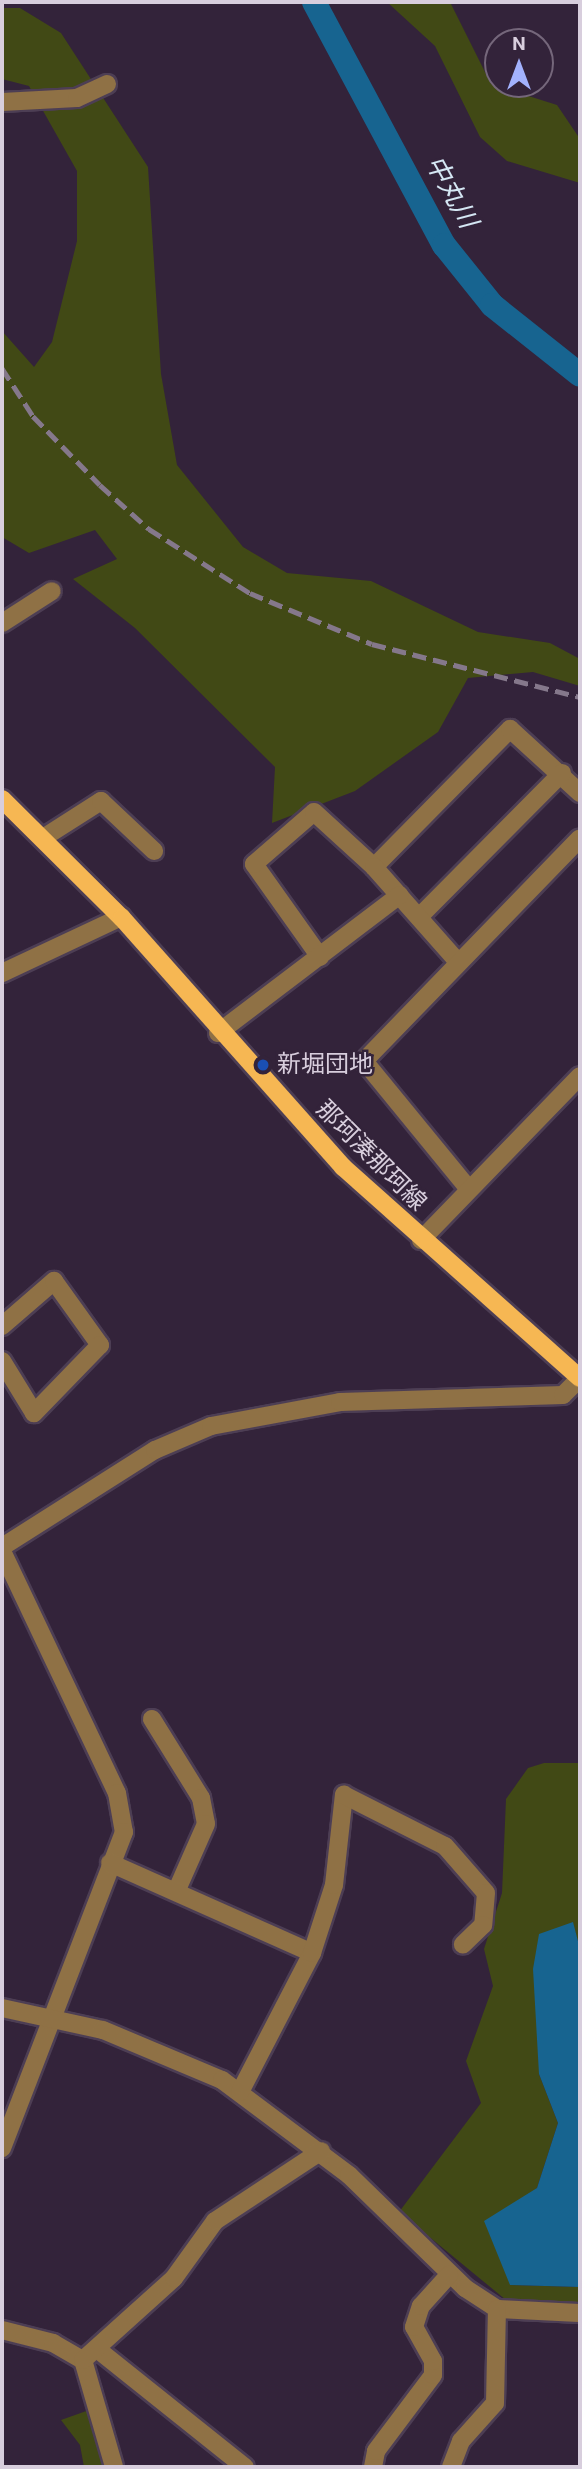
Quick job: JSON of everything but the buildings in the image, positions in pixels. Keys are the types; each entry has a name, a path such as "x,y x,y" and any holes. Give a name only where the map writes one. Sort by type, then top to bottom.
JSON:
{"main road":[{"name":"那珂湊那珂線","path":"2,799 121,917 218,1033 421,1240 580,1378"}],"street":[{"path":"2,102 77,98 107,84"},
{"path":"2,624 52,590"},
{"path":"374,867 510,729 562,773 580,793"},
{"path":"419,917 562,773"},
{"path":"43,838 101,801 154,851"},
{"path":"320,957 254,864 314,813 374,867 458,962"},
{"path":"468,1188 364,1061 580,838"},
{"path":"218,1033 400,895"},
{"path":"2,973 121,917"},
{"path":"421,1240 468,1188 580,1076"},
{"path":"2,1326 54,1281 100,1345 34,1413 2,1361"},
{"path":"2,2148 124,1832 117,1793 2,1549 155,1450 211,1426 353,1401 563,1395 580,1378"},
{"path":"152,1719 201,1798 206,1824 176,1892"},
{"path":"240,2092 312,1953 334,1885 344,1795 445,1846 486,1893 483,1925 463,1944"},
{"path":"110,1863 312,1953"},
{"path":"2,2008 49,2022 103,2030 191,2063 240,2092 321,2151 449,2274 498,2309 580,2313"},
{"path":"90,2355 174,2278 215,2221 321,2151"},
{"path":"373,2467 376,2451 433,2375 433,2361 414,2327 421,2306 449,2274"},
{"path":"451,2467 461,2441 495,2403 498,2309"},
{"path":"2,2330 90,2355 245,2467"},
{"path":"90,2355 114,2467"}],"green space":[{"path":"387,2 450,2 484,70 484,98 535,98 557,105 580,139 580,183 507,161 480,137 435,46"},
{"path":"2,8 20,8 61,33 148,167 161,374 177,465 243,547 287,573 371,581 478,632 550,643 580,659 580,686 533,672 468,678 438,732 355,791 272,823 275,767 135,628 73,579 117,559 95,530 29,553 2,537 2,331 34,367 52,342 77,241 77,171 29,86 2,79"},
{"path":"544,1763 580,1763 580,1949 572,1922 539,2074 558,2123 537,2188 511,2210 510,2285 580,2287 580,2304 506,2300 399,2212 481,2103 466,2061 493,1986 484,1949 502,1893 506,1799 528,1768"},
{"path":"92,2409 106,2467 84,2467 80,2445 61,2420"}],"water":[{"path":"573,1922 580,1949 580,2287 510,2285 484,2221 537,2188 558,2123 539,2074 533,1969 539,1934"}],"waterway":[{"name":"中丸川","path":"314,2 444,245 492,305 580,375"}],"railway":[{"path":"2,368 33,416 100,485 149,529 250,593 372,644 580,697"}],"place":[{"name":"新堀団地","path":"263,1065"}]}
